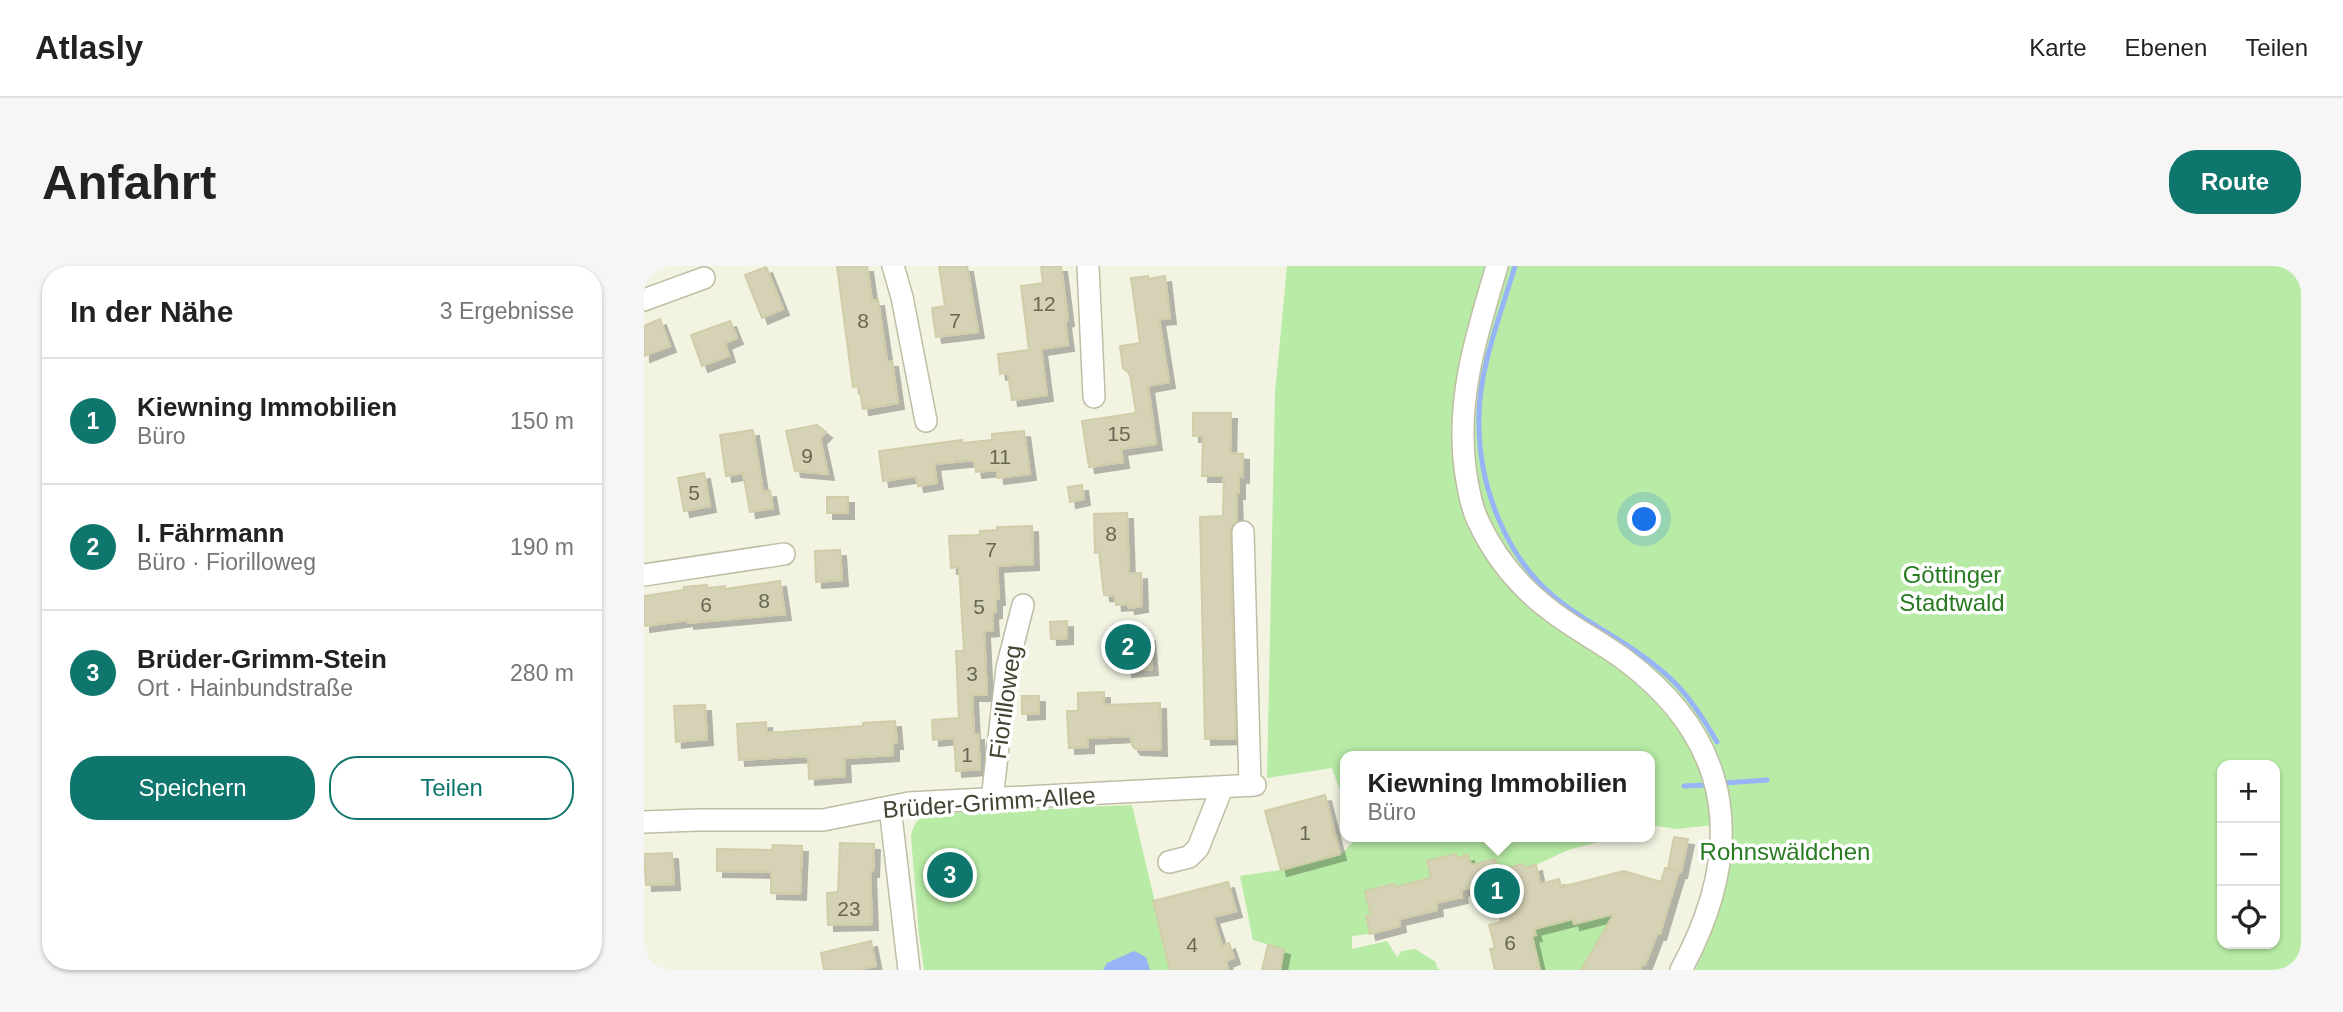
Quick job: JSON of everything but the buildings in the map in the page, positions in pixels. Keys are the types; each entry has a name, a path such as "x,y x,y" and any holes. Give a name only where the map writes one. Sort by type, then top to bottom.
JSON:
{"street":[{"path":"893,266 902,297 926,421"},
{"path":"1088,266 1094,397"},
{"path":"1497,266 1472,354 1463,401 1461,439 1472,503 1479,524 1509,571 1549,610 1625,660 1661,690 1690,727 1705,753 1714,774 1720,803 1720,850 1707,913 1681,970"},
{"path":"644,300 704,278"},
{"name":"Brüder-Grimm-Allee","path":"644,822 822,820 909,803 1252,785 1243,532"},
{"path":"644,575 784,554"},
{"name":"Fiorilloweg","path":"992,800 1007,668 1023,605"},
{"path":"1169,862 1189,857 1198,848 1222,788"},
{"path":"890,807 909,970"}],"green space":[{"name":"Göttinger Stadtwald","path":"1287,266 2301,266 2301,970 1695,970 1710,934 1720,898 1732,823 1677,829 1655,826 1655,751 1340,751 1340,790 1332,768 1267,778 1275,393"},
{"path":"1132,805 1171,970 924,970 911,837 914,826 923,816"},
{"path":"1353,842 1598,842 1568,850 1524,868 1523,864 1498,870 1494,859 1431,879 1365,891 1369,909 1375,908 1377,913 1366,916 1370,934 1352,936 1352,949 1387,941 1397,957 1402,951 1415,949 1436,962 1437,968 1441,970 1280,970 1283,949 1253,940 1240,876 1281,870 1341,855"},
{"path":"1620,887 1611,919 1581,970 1539,970 1533,942 1526,937 1536,934 1528,906 1549,901 1555,924 1573,919 1575,924 1591,919"}],"water":[{"path":"1134,951 1146,957 1150,970 1103,970 1107,963"}],"waterway":[{"path":"1515,266 1487,359 1480,396 1483,469 1500,521 1527,569 1545,589 1662,671 1692,703 1717,742"},
{"path":"1724,783 1767,780"},
{"path":"1684,786 1706,785"}],"place":[{"name":"I. Fährmann","path":"1128,647"},
{"name":"Brüder-Grimm-Stein","path":"950,875"},
{"name":"Kiewning Immobilien","path":"1497,891"}],"park label":[{"name":"Rohnswäldchen","path":"1785,851"}]}
